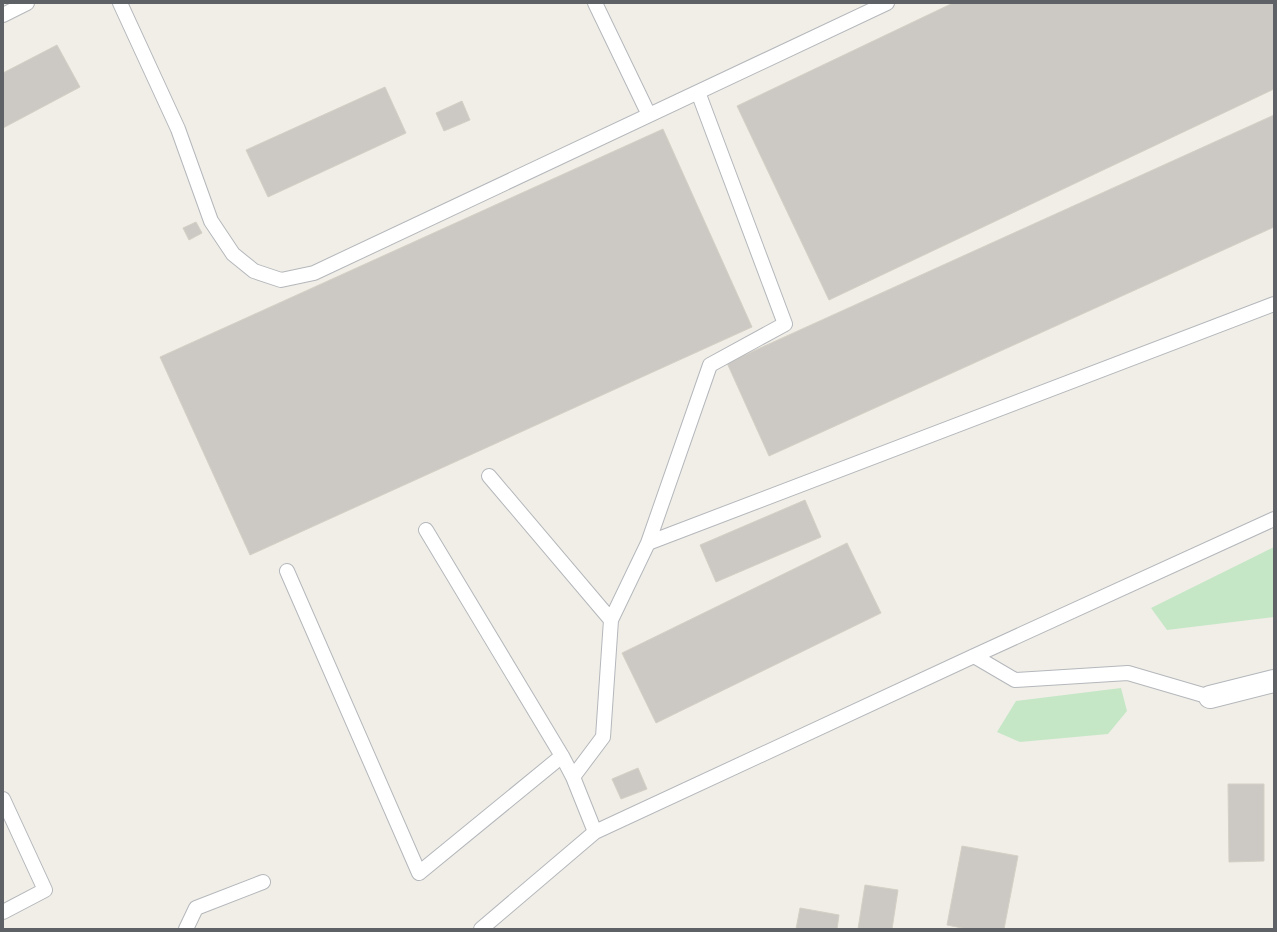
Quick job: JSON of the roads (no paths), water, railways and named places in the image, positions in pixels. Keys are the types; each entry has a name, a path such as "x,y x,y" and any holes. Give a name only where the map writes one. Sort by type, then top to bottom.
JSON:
{"street":[{"path":"1210,697 1274,681"}],"lane":[{"path":"3,15 27,3"},
{"path":"120,3 178,129 211,220 233,254 254,271 281,280 314,273 887,3"},
{"path":"595,3 649,115"},
{"path":"573,776 603,737 611,620 648,543 710,365 785,324 698,92"},
{"path":"648,543 1274,304"},
{"path":"489,476 611,620"},
{"path":"481,929 595,832 1274,519"},
{"path":"426,530 562,756 573,776 595,832"},
{"path":"286,571 419,873 562,756"},
{"path":"974,656 1015,680 1128,673 1210,697"},
{"path":"3,799 44,890 3,912"},
{"path":"186,929 196,908 263,882"}]}
